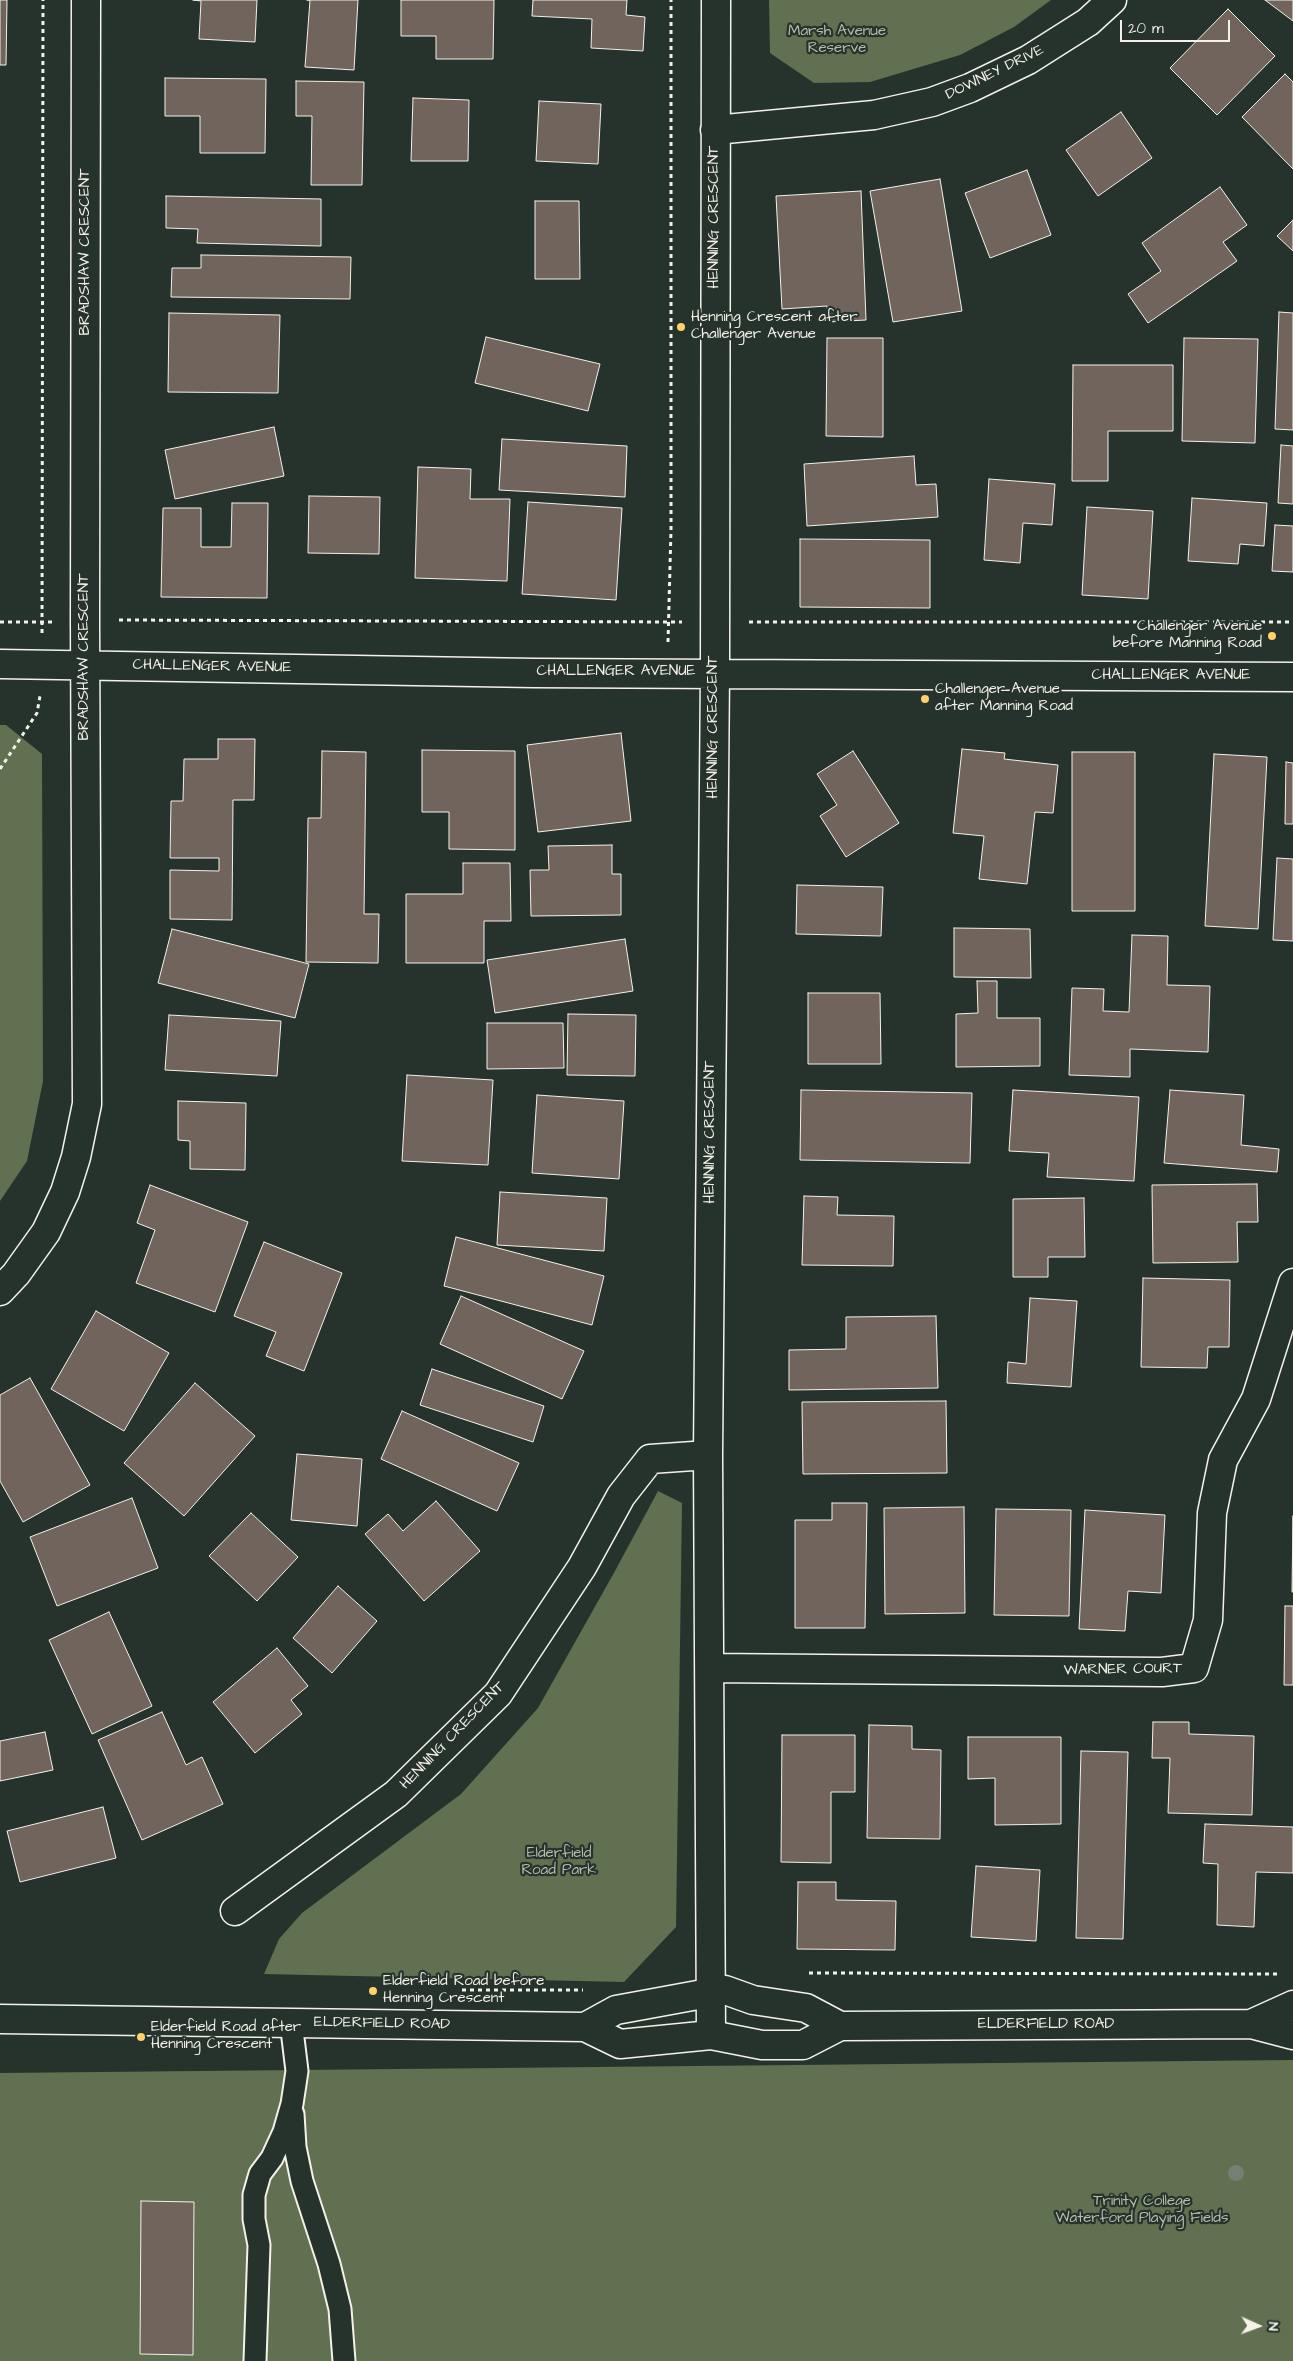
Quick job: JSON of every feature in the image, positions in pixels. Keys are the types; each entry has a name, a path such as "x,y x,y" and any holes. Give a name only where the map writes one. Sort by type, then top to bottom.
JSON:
{"street":[{"name":"BRADSHAW CRESCENT","path":"0,1291 16,1274 46,1232 66,1192 76,1157 87,1104 85,620 86,0"},
{"name":"HENNING CRESCENT","path":"711,2036 708,1455 714,672 716,0"},
{"name":"DOWNEY DRIVE","path":"715,130 874,115 932,102 970,88 1028,60 1088,22 1112,0"},
{"name":"CHALLENGER AVENUE","path":"0,664 524,673 714,672 1293,677"},
{"name":"WARNER COURT","path":"710,1668 1162,1672 1194,1668 1208,1620 1212,1513 1223,1460 1256,1399 1293,1283"},
{"name":"HENNING CRESCENT","path":"236,1911 396,1794 498,1694 582,1567 621,1496 650,1460 708,1455"},
{"name":"ELDERFIELD ROAD","path":"585,2027 616,2010 725,1990 753,2000 806,2008 840,2026"},
{"name":"ELDERFIELD ROAD","path":"1251,2024 1293,2005"},
{"name":"ELDERFIELD ROAD","path":"0,2019 585,2027 620,2044 711,2036 762,2045 802,2045 840,2026 1251,2024 1293,2035"}],"lane":[{"path":"255,2361 258,2244 254,2220 254,2194 260,2174 272,2158 284,2132 292,2104 297,2071 291,2022"},
{"path":"292,2104 295,2147 302,2181 329,2264 340,2309 344,2361"}],"path":[{"path":"0,769 36,713 40,696 42,622 43,0"},
{"path":"668,672 671,0"},
{"path":"0,622 85,620 1293,622"}],"green space":[{"name":"Marsh Avenue Reserve","path":"769,0 1051,0 1014,27 960,55 870,82 814,83 770,53"},
{"path":"0,725 6,725 42,754 43,1081 27,1161 0,1201"},
{"name":"Elderfield Road Park","path":"658,1491 682,1503 676,1927 624,1982 264,1974 279,1939 302,1913 461,1794 538,1708"},
{"name":"Trinity College Waterford Playing Fields","path":"1293,2060 1293,2361 0,2361 0,2073"}],"building":[{"path":"0,0 7,0 6,65 0,65"},
{"path":"193,0 257,0 255,42 199,39 201,1"},
{"path":"310,0 358,0 354,70 305,67"},
{"path":"401,0 494,0 493,59 436,59 436,36 401,36"},
{"path":"533,0 627,0 626,15 645,17 643,51 591,48 592,19 532,16"},
{"path":"1265,0 1293,0 1293,21"},
{"path":"1228,9 1275,56 1217,115 1170,68"},
{"path":"1285,74 1293,82 1293,169 1242,117"},
{"path":"165,78 266,79 265,153 200,153 200,116 165,116"},
{"path":"296,81 364,82 362,185 311,185 312,116 296,116"},
{"path":"413,98 469,100 468,161 411,161"},
{"path":"539,101 601,104 598,164 536,161"},
{"path":"1121,112 1152,158 1098,196 1066,150"},
{"path":"1027,170 1051,235 990,258 965,193"},
{"path":"940,179 962,311 893,322 870,191"},
{"path":"1220,187 1247,225 1223,242 1237,261 1148,323 1128,294 1161,271 1142,243"},
{"path":"861,191 866,320 828,322 827,306 782,309 776,196"},
{"path":"166,196 321,199 321,246 197,243 198,229 166,228"},
{"path":"535,201 579,201 580,279 535,279"},
{"path":"1293,220 1293,251 1277,236"},
{"path":"201,255 351,257 350,299 171,297 172,268 201,268"},
{"path":"1279,312 1293,313 1293,430 1275,429"},
{"path":"169,313 280,315 278,393 168,392"},
{"path":"486,337 600,364 588,411 475,383"},
{"path":"827,338 883,338 883,437 826,436"},
{"path":"1184,338 1258,339 1255,443 1182,441"},
{"path":"1073,365 1173,365 1173,431 1108,431 1108,481 1072,481"},
{"path":"274,427 284,476 175,499 165,450"},
{"path":"502,439 627,446 625,497 499,490"},
{"path":"1281,445 1293,446 1293,504 1278,503"},
{"path":"914,456 916,485 936,484 938,517 807,526 804,464"},
{"path":"418,467 471,469 470,499 510,499 507,581 415,578"},
{"path":"989,479 1055,484 1052,525 1023,523 1020,563 984,560"},
{"path":"309,496 380,497 379,554 308,553"},
{"path":"1192,498 1267,503 1264,546 1240,544 1238,564 1188,561"},
{"path":"528,502 622,508 616,600 522,594"},
{"path":"232,503 268,503 267,598 161,597 163,508 201,508 201,547 231,547"},
{"path":"1087,507 1153,511 1148,599 1082,595"},
{"path":"1275,525 1293,526 1293,572 1272,571"},
{"path":"800,539 930,540 930,608 800,607"},
{"path":"621,733 631,821 538,832 527,745"},
{"path":"218,739 255,739 254,800 233,800 232,920 170,919 170,870 219,871 219,858 170,858 171,801 183,801 184,759 218,759"},
{"path":"962,749 1005,753 1004,759 1058,765 1053,813 1035,812 1027,884 979,879 984,836 953,833"},
{"path":"422,750 515,751 515,850 449,849 449,812 422,812"},
{"path":"322,751 366,752 364,914 379,914 378,963 306,962 308,818 321,818"},
{"path":"853,751 899,823 846,857 820,816 837,805 817,774"},
{"path":"1072,752 1135,752 1135,911 1072,911"},
{"path":"1214,754 1267,757 1258,929 1205,926"},
{"path":"1286,762 1293,763 1293,824 1285,824"},
{"path":"612,845 612,874 621,874 621,915 531,916 530,870 549,870 548,846"},
{"path":"1277,858 1293,859 1293,941 1273,940"},
{"path":"463,863 510,863 511,921 484,921 484,963 406,963 406,894 463,894"},
{"path":"797,885 883,887 881,936 796,934"},
{"path":"954,928 1030,929 1031,978 954,977"},
{"path":"172,929 309,964 295,1018 158,983"},
{"path":"1132,935 1168,936 1167,985 1210,986 1208,1052 1130,1049 1130,1077 1069,1075 1072,988 1104,989 1103,1011 1129,1012"},
{"path":"625,939 633,991 495,1013 487,960"},
{"path":"977,981 997,981 997,1018 1040,1018 1040,1066 956,1067 956,1014 978,1013"},
{"path":"808,993 880,993 881,1064 808,1064"},
{"path":"568,1014 636,1015 635,1076 567,1075"},
{"path":"169,1015 281,1021 277,1076 165,1070"},
{"path":"487,1023 563,1023 564,1068 487,1069"},
{"path":"407,1075 493,1080 488,1165 402,1161"},
{"path":"801,1090 972,1093 970,1163 800,1160"},
{"path":"1013,1090 1139,1097 1134,1181 1047,1177 1049,1153 1009,1151"},
{"path":"1170,1090 1244,1095 1241,1145 1279,1149 1277,1172 1164,1163"},
{"path":"537,1095 624,1101 619,1179 532,1173"},
{"path":"178,1101 246,1103 245,1170 190,1169 190,1141 178,1140"},
{"path":"1257,1184 1258,1222 1237,1222 1238,1262 1153,1263 1152,1185"},
{"path":"150,1185 248,1222 215,1312 136,1283 155,1230 137,1223"},
{"path":"500,1192 607,1198 604,1251 497,1245"},
{"path":"804,1196 838,1197 837,1215 894,1216 893,1266 802,1265"},
{"path":"1084,1198 1085,1257 1048,1257 1048,1277 1013,1277 1013,1199"},
{"path":"456,1237 604,1276 592,1325 444,1286"},
{"path":"264,1242 342,1273 304,1371 266,1356 276,1332 234,1316"},
{"path":"1143,1278 1230,1280 1229,1347 1208,1347 1207,1368 1141,1367"},
{"path":"461,1296 584,1351 562,1399 440,1344"},
{"path":"1030,1298 1077,1301 1071,1387 1007,1383 1008,1362 1026,1364"},
{"path":"96,1311 169,1353 124,1431 51,1389"},
{"path":"936,1316 938,1388 789,1390 789,1350 846,1349 846,1317"},
{"path":"432,1369 544,1406 533,1442 420,1405"},
{"path":"30,1378 90,1485 23,1522 0,1481 0,1395"},
{"path":"195,1383 255,1436 184,1516 124,1463"},
{"path":"946,1401 947,1473 803,1474 802,1402"},
{"path":"402,1411 519,1463 497,1511 381,1459"},
{"path":"297,1454 362,1459 357,1526 291,1520"},
{"path":"132,1498 158,1568 57,1606 30,1537"},
{"path":"436,1501 480,1551 424,1601 365,1534 388,1514 403,1531"},
{"path":"832,1503 867,1503 865,1628 795,1628 795,1520 832,1520"},
{"path":"964,1507 965,1613 885,1614 884,1508"},
{"path":"996,1509 1071,1510 1069,1616 994,1615"},
{"path":"1085,1510 1165,1515 1161,1593 1128,1591 1125,1631 1079,1629"},
{"path":"251,1513 298,1557 257,1601 209,1556"},
{"path":"1293,1516 1293,1592 1292,1592"},
{"path":"338,1586 377,1621 332,1673 293,1638"},
{"path":"1285,1606 1293,1606 1293,1685 1284,1685"},
{"path":"109,1612 152,1706 92,1734 49,1640"},
{"path":"277,1648 308,1686 291,1700 302,1714 255,1753 213,1702"},
{"path":"162,1712 186,1765 202,1757 223,1804 142,1840 98,1740"},
{"path":"1153,1722 1189,1722 1189,1734 1254,1736 1252,1815 1168,1813 1170,1758 1152,1758"},
{"path":"869,1725 912,1726 912,1749 941,1750 940,1839 867,1838"},
{"path":"45,1732 53,1770 0,1781 0,1741"},
{"path":"782,1735 855,1735 855,1792 831,1792 831,1863 781,1862"},
{"path":"968,1737 1061,1737 1061,1824 995,1825 995,1778 968,1779"},
{"path":"1081,1751 1128,1752 1123,1939 1076,1938"},
{"path":"103,1807 116,1858 20,1882 7,1831"},
{"path":"1205,1824 1293,1827 1293,1873 1256,1872 1254,1927 1217,1925 1218,1864 1203,1863"},
{"path":"976,1866 1040,1870 1036,1941 971,1937"},
{"path":"798,1882 836,1882 836,1900 896,1901 895,1950 797,1949"},
{"path":"141,2201 194,2202 193,2355 140,2354"}],"place":[{"name":"Henning Crescent after Challenger Avenue","path":"681,327"},
{"name":"Challenger Avenue before Manning Road","path":"1272,636"},
{"name":"Challenger Avenue after Manning Road","path":"925,699"},
{"name":"Elderfield Road before Henning Crescent","path":"373,1991"},
{"name":"Elderfield Road after Henning Crescent","path":"141,2037"}]}
